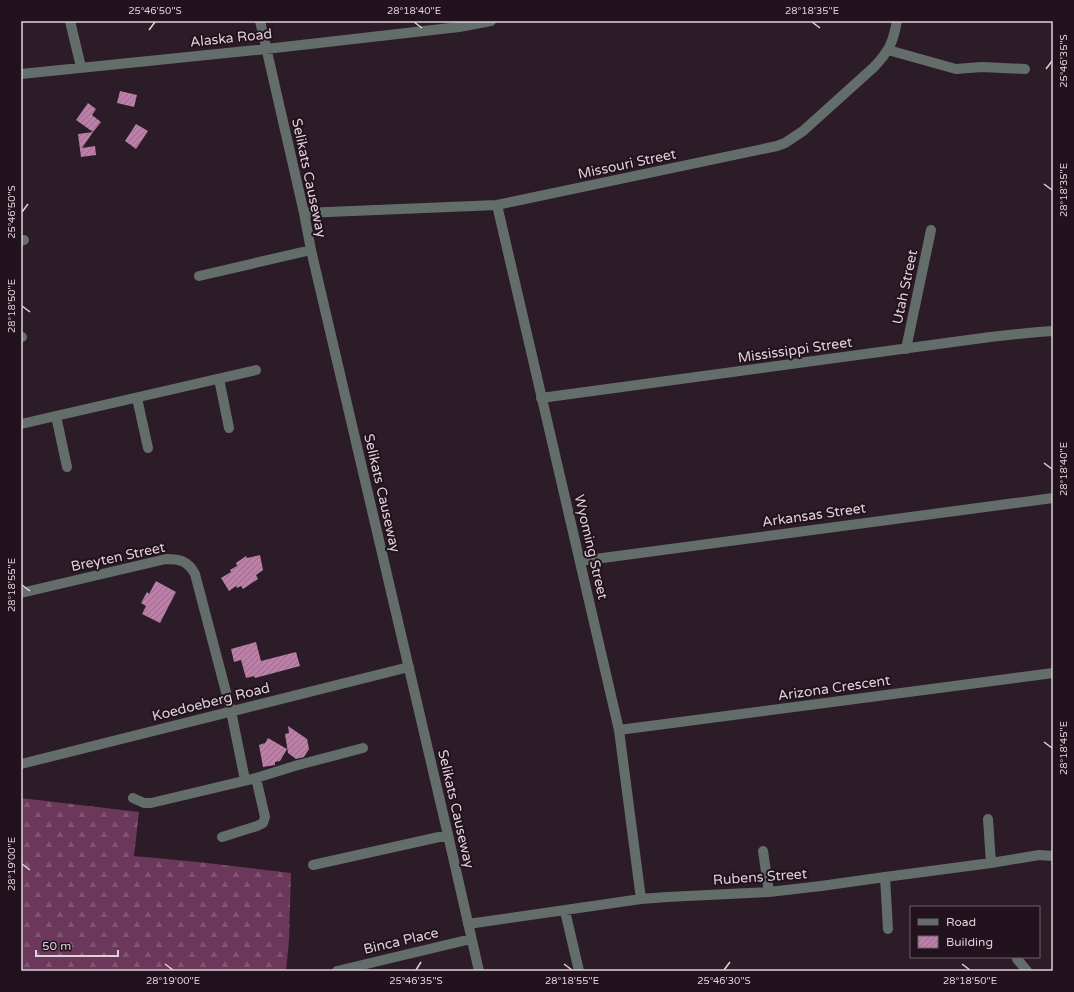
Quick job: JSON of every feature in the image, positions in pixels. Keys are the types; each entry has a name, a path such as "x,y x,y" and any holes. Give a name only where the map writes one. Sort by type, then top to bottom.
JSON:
{"street":[{"path":"70,21 81,67"},
{"name":"Selikats Causeway","path":"260,21 304,213 311,250 479,971"},
{"name":"Alaska Road","path":"21,74 266,49 491,21"},
{"name":"Missouri Street","path":"304,213 497,205 777,146 785,143 803,131 870,71 888,50 894,37 897,21"},
{"path":"888,50 956,69 982,67 1025,69"},
{"name":"Wyoming Street","path":"497,205 619,730 641,899"},
{"name":"Utah Street","path":"906,349 931,230"},
{"path":"199,276 311,250"},
{"name":"Mississippi Street","path":"541,398 906,349 1053,331"},
{"path":"21,424 256,370"},
{"path":"219,379 229,428"},
{"path":"137,398 148,448"},
{"path":"56,416 67,467"},
{"name":"Arkansas Street","path":"580,561 1053,498"},
{"name":"Breyten Street","path":"21,593 166,559 175,559 186,563 191,567 195,574 231,711 245,780"},
{"name":"Koedoeberg Road","path":"21,764 409,667"},
{"name":"Arizona Crescent","path":"619,730 1053,673"},
{"path":"133,798 151,804 256,778 363,748"},
{"path":"222,836 257,826 264,822 265,817 256,778"},
{"path":"988,819 991,863"},
{"path":"313,865 448,835"},
{"path":"763,851 769,892"},
{"name":"Rubens Street","path":"468,924 641,899 769,892 991,863 1039,855 1053,856"},
{"path":"885,877 888,929"},
{"path":"565,911 579,971"},
{"name":"Binca Place","path":"337,971 472,939"},
{"path":"1017,959 1027,971"}],"green space":[{"path":"21,798 139,812 134,856 291,873 289,940 286,971 21,971"}],"building":[{"path":"120,91 137,95 134,107 117,103"},
{"path":"88,103 96,109 92,115 101,122 93,132 76,120"},
{"path":"136,124 148,131 136,149 125,141"},
{"path":"93,132 82,148 95,146 96,155 81,157 78,134"},
{"path":"260,555 263,570 256,575 258,579 243,589 241,586 237,588 236,586 229,591 221,578 231,572 230,570 237,566 236,563 246,556 247,558"},
{"path":"156,581 176,592 160,623 142,614 146,606 141,603 147,592 149,594"},
{"path":"256,642 261,661 296,652 300,666 255,678 254,676 246,678 241,660 234,662 231,649"},
{"path":"288,726 307,739 309,749 304,757 296,759 288,753 285,734 289,733"},
{"path":"268,738 287,749 280,761 275,762 275,765 263,767 259,745 265,743"}]}
